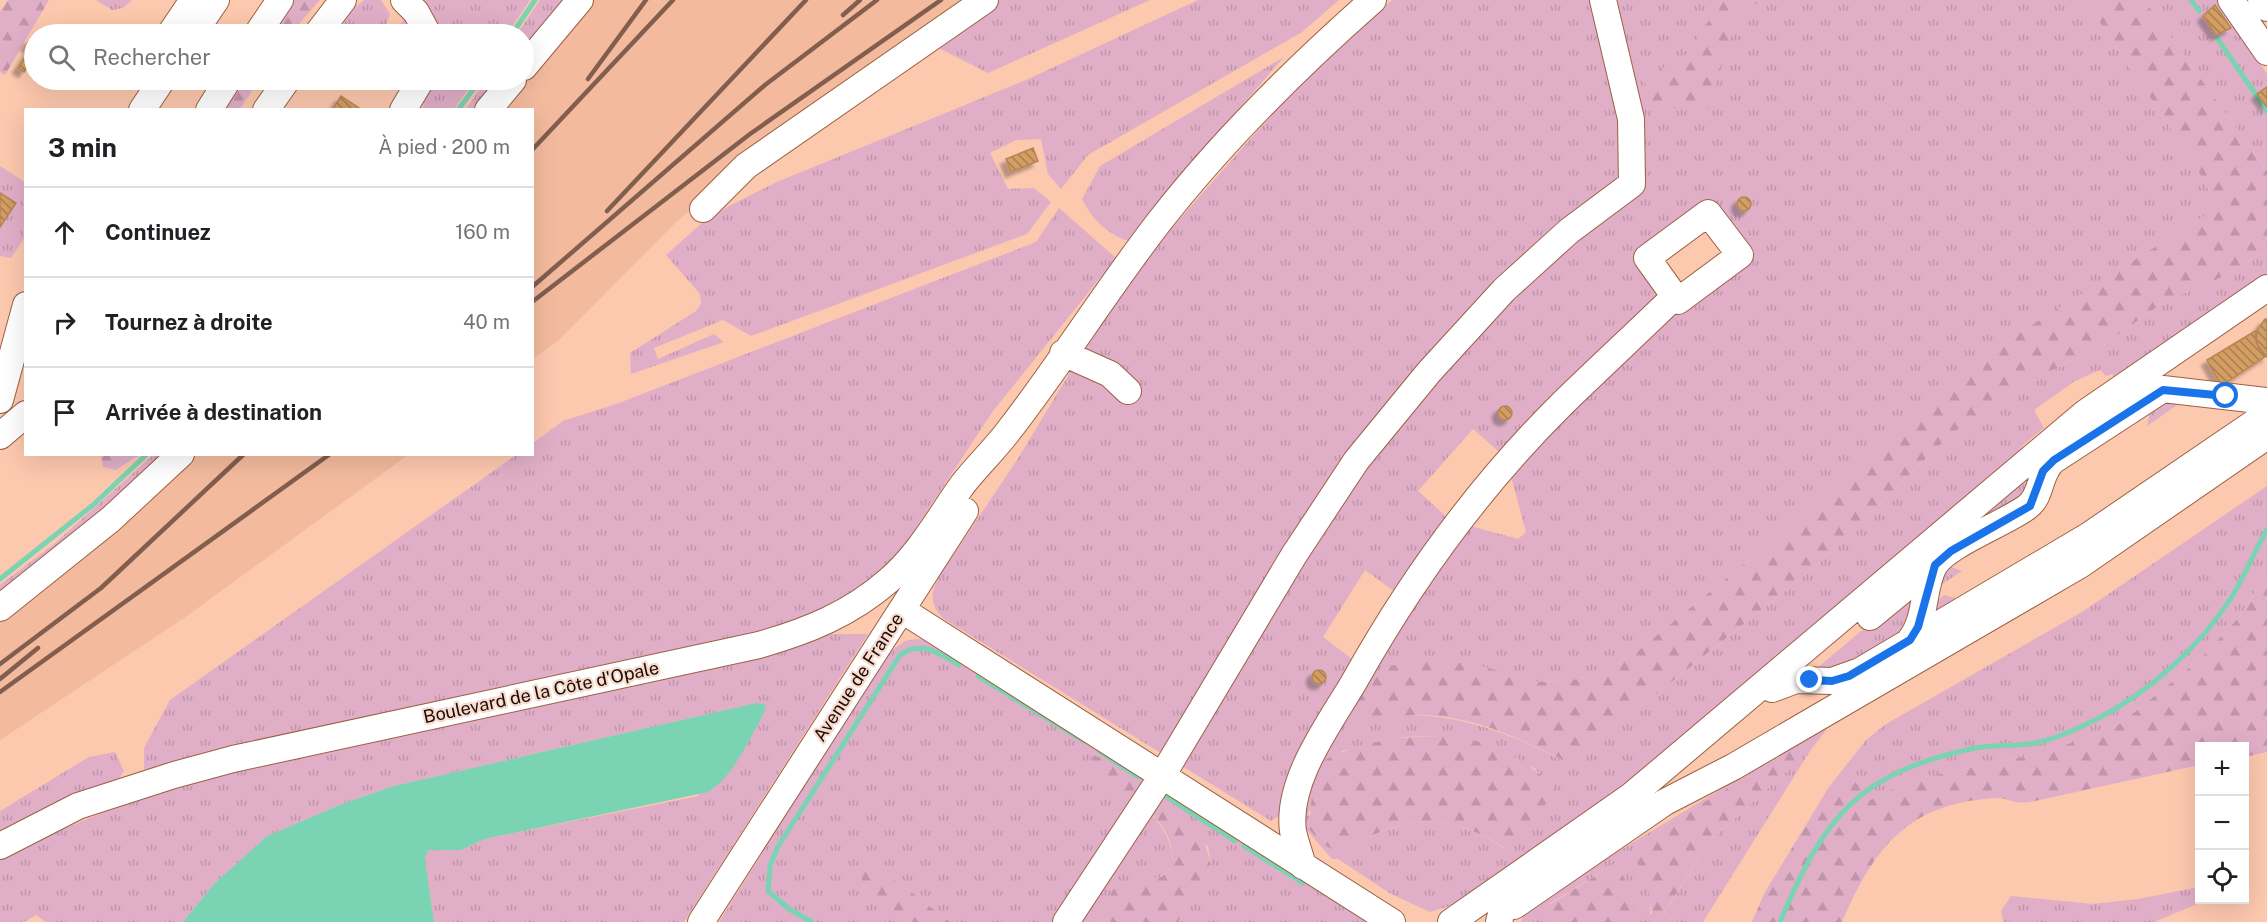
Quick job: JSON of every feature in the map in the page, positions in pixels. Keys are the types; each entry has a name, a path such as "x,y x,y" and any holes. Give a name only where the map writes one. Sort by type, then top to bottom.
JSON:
{"lane":[{"path":"177,24 193,0"},
{"path":"200,24 216,0"},
{"path":"264,24 280,0"},
{"path":"325,24 343,0"},
{"path":"404,0 416,12 423,24"},
{"path":"534,55 580,0"},
{"path":"703,208 746,166 985,0"},
{"path":"1010,429 1161,220 1226,144 1294,71 1373,0"},
{"path":"1066,922 1162,776 1294,555 1356,461 1429,372 1504,291 1569,231 1632,184 1631,119 1603,0"},
{"path":"2231,0 2267,52"},
{"path":"2250,0 2267,24"},
{"path":"2261,0 2267,8"},
{"path":"143,108 155,90"},
{"path":"210,108 222,90"},
{"path":"267,108 280,90"},
{"path":"404,108 415,90"},
{"path":"490,108 505,90"},
{"path":"1451,922 1526,875 1631,796 1970,509 2110,394 2139,366 2267,280"},
{"path":"2110,394 2267,288"},
{"path":"0,327 24,293"},
{"path":"0,336 24,294"},
{"path":"1303,866 1293,829 1296,795 1305,768 1403,598 1458,522 1562,404 1675,296"},
{"path":"1576,839 1624,812 2083,424 2267,298"},
{"path":"0,374 24,306"},
{"path":"2157,392 2169,375 2267,309"},
{"path":"0,400 24,312"},
{"path":"1064,353 1110,374 1128,391"},
{"path":"1772,689 1796,680 1938,562 2030,506 2048,465 2157,392 2168,389 2267,400"},
{"path":"1796,680 1832,681 1849,676 2088,536 2267,414"},
{"path":"0,436 24,416"},
{"path":"1499,922 1520,901 1730,758 2091,547 2267,426"},
{"name":"Avenue de France","path":"701,922 970,505 1010,429"},
{"name":"Boulevard de la Côte d'Opale","path":"0,846 78,806 174,775 233,759 759,645 822,625 870,595 905,566 964,484 1010,429"},
{"path":"0,443 24,434"},
{"path":"1665,802 1732,767 2080,564 2267,436"},
{"path":"0,608 111,519 179,456"},
{"path":"1910,640 1918,627 1930,576 1938,562"},
{"path":"902,610 1392,922"},
{"path":"1499,922 1504,902 1526,875"}],"shaded area":[{"path":"590,0 975,0 749,158 672,226 559,340 534,358 534,108 501,108 516,90 534,90 534,68"},
{"path":"186,456 407,456 184,618 0,740 0,613"},
{"path":"756,703 766,705 747,745 726,777 708,792 485,839 461,850 428,850 425,859 434,922 183,922 214,884 267,836 342,804 394,786"}],"green space":[{"path":"8,0 49,0 35,24 24,24 24,43 5,75 0,72 0,12"},
{"path":"96,0 132,0 123,8 112,10"},
{"path":"285,0 320,0 299,24 269,24"},
{"path":"364,0 381,0 390,14 386,24 343,24 353,9"},
{"path":"415,0 530,0 514,24 429,24"},
{"path":"540,0 572,0 534,45 534,24 524,24"},
{"path":"993,0 1150,0 988,73 929,43"},
{"path":"1198,0 1339,0 1302,32 1088,155 1061,189 1048,174 1041,139 1016,140 990,153 1008,189 1034,188 1051,202 1027,234 751,336 723,320 654,348 658,359 714,334 724,342 631,374 630,353 696,311 701,304 700,294 666,255 702,223 727,207 777,182 1026,80"},
{"path":"1392,0 2085,0 2192,160 2215,201 2212,211 2200,220 2013,337 1921,409 1778,536 1639,650 1607,671 1569,681 1540,682 1510,676 1400,715 1446,718 1490,729 1533,746 1575,767 1583,753 1816,566 1948,437 2009,391 2101,347 2168,299 2209,284 2267,250 2267,274 2117,380 2112,374 2106,376 2100,370 2075,381 2034,410 2044,428 2024,444 2004,470 1663,762 1472,899 1430,912 1391,894 1338,859 1332,859 1306,829 1303,819 1306,787 1381,645 1467,525 1518,539 1526,532 1506,458 1473,429 1418,491 1451,521 1398,594 1365,570 1323,637 1356,662 1283,814 1271,821 944,619 938,613 933,601 934,589 940,576 1017,460 1094,333 1170,230 1283,102","holes":["1708,213 1739,255 1679,301 1647,258","1450,736 1534,768 1556,791 1506,849 1484,836 1463,828 1443,823 1423,822 1404,824 1384,830 1342,854 1308,814 1342,751 1405,737"]},
{"path":"1708,0 1761,0 1738,18 1721,14 1708,6"},
{"path":"2085,0 2144,0 2267,171 2267,250 2209,284 2168,299 2101,347 2009,391 1948,437 1816,566 1583,753 1575,767 1522,740 1466,721 1427,715 1353,718 1351,707 1369,678 1385,666 1425,662 1470,663 1540,682 1569,681 1607,671 1639,650 1778,536 1921,409 2013,337 2212,211 2215,201 2192,160"},
{"path":"2144,0 2218,0 2267,74 2267,171"},
{"path":"1715,16 1734,26 1709,107 1703,110 1653,107 1648,103 1644,80 1684,56 1707,23"},
{"path":"405,17 409,24 400,24"},
{"path":"1284,57 1173,184 1128,241 1107,230 1096,219 1082,199 1100,166"},
{"path":"226,90 252,90 241,108 214,108"},
{"path":"425,90 468,90 455,108 423,108"},
{"path":"479,90 496,90 481,108 466,108"},
{"path":"0,166 24,181 24,238 11,258 0,256 0,227 16,203 0,193"},
{"path":"1059,208 1116,258 993,411 894,561 863,587 805,621 151,772 144,769 144,748 170,700 515,456 534,456 534,442 563,421 619,403 1036,242"},
{"path":"2186,399 2147,426 2152,403"},
{"path":"101,456 137,456 116,470 103,467"},
{"path":"152,456 169,456 0,598 0,585 54,544"},
{"path":"2033,474 2032,493 1981,519 1904,580"},
{"path":"2267,486 2267,582 2259,585 2240,616 2200,659 2120,724 2047,752 1914,779 1869,801 1852,778 1829,787 1866,740 1886,724 2082,612"},
{"path":"1946,565 1962,571 1938,587"},
{"path":"1922,580 1913,626 1839,670 1817,668"},
{"path":"2267,582 2267,752 2249,756 2249,742 2195,742 2195,766 2035,801 2018,802 1998,798 1967,801 1941,808 1918,819 1882,850 1868,871 1842,922 1752,922 1765,892 1829,787 1852,778 1870,800 1914,779 2047,752 2120,724 2200,659 2240,616 2259,585"},
{"path":"1944,595 1969,602 1932,621 1932,605"},
{"path":"822,634 868,634 684,922 434,922 425,859 428,850 461,850 485,839 698,796 756,703 394,786 342,804 267,836 214,884 183,922 46,922 36,915 24,922 0,922 0,856 132,800 236,772 776,653"},
{"path":"927,640 1376,922 1178,922 1211,865 1208,846 1097,773 1137,801 1159,823 1172,851 1173,867 1160,877 1112,891 1099,922 950,922 901,884 862,886 910,922 719,922 888,653 905,641"},
{"path":"1832,722 1810,751 1703,922 1632,922 1629,891 1617,862 1549,904 1555,922 1521,922 1528,906 1786,750 1776,759 1640,841 1633,849 1648,883 1650,914 1664,914 1709,842 1789,769 1787,749"},
{"path":"1450,736 1481,742 1508,753 1533,769 1557,791 1507,849 1484,836 1463,828 1443,823 1423,822 1403,824 1384,830 1342,854 1322,844 1309,829 1313,783 1323,761 1369,744 1417,737"},
{"path":"1788,749 1794,753 1796,759 1789,769 1709,842 1664,913 1658,921 1653,920 1647,879 1633,856 1633,849 1640,841 1776,759"},
{"path":"115,752 124,771 116,783 0,830 0,811 89,757"},
{"path":"1093,755 1102,758 1201,828 1211,865 1178,922 1099,922 1112,891 1120,883 1161,877 1173,867 1171,846 1164,829 1154,816 1100,774 1090,761"},
{"path":"861,858 901,884 950,922 910,922 862,886"},
{"path":"1617,862 1629,891 1632,922 1555,922 1549,905"},
{"path":"2195,888 2195,904 2197,904 2154,922 2003,922 2001,911 2011,896 2093,904 2138,899"}],"building":[{"path":"2215,5 2231,28 2216,35 2203,16"},
{"path":"24,59 24,72 18,68"},
{"path":"2267,87 2267,107 2257,94"},
{"path":"341,96 359,108 333,108"},
{"path":"1033,148 1038,161 1011,172 1006,159"},
{"path":"0,193 16,203 0,227"},
{"path":"1744,197 1749,199 1751,204 1749,209 1744,211 1739,209 1737,204 1739,199"},
{"path":"2267,319 2267,357 2259,349 2255,336"},
{"path":"2257,330 2256,343 2266,356 2224,384 2220,383 2207,360"},
{"path":"1502,406 1508,406 1512,413 1508,420 1502,420 1498,416 1498,410"},
{"path":"1316,670 1322,670 1326,677 1322,684 1316,684 1312,680 1312,674"}],"waterway":[{"path":"519,24 535,0"},
{"path":"2191,0 2199,11"},
{"path":"2217,38 2267,111"},
{"path":"459,108 473,90"},
{"path":"0,579 93,505 145,456"},
{"path":"1780,922 1813,853 1850,804 1874,786 1901,771 1935,758 1975,748 2029,744 2046,740 2097,719 2135,696 2172,667 2204,634 2236,590 2267,530"},
{"path":"812,922 789,909 768,891 770,866 777,848 900,655 923,648 959,665"},
{"path":"978,676 1084,741"},
{"path":"1099,751 1138,777"},
{"path":"1167,797 1235,841"},
{"path":"1244,846 1303,883"}],"railway":[{"path":"588,79 646,0"},
{"path":"534,148 673,0"},
{"path":"607,211 806,0"},
{"path":"843,15 860,0"},
{"path":"534,285 765,85 877,0"},
{"path":"534,300 750,134 941,0"},
{"path":"0,664 101,588 242,456"},
{"path":"0,692 327,456"},
{"path":"0,679 38,648"}],"route":[{"path":"1810,680 1832,681 1849,676 1910,640 1918,627 1930,576 1935,565 1951,551 2030,506 2043,471 2054,460 2163,390 2172,389 2226,396"}]}
